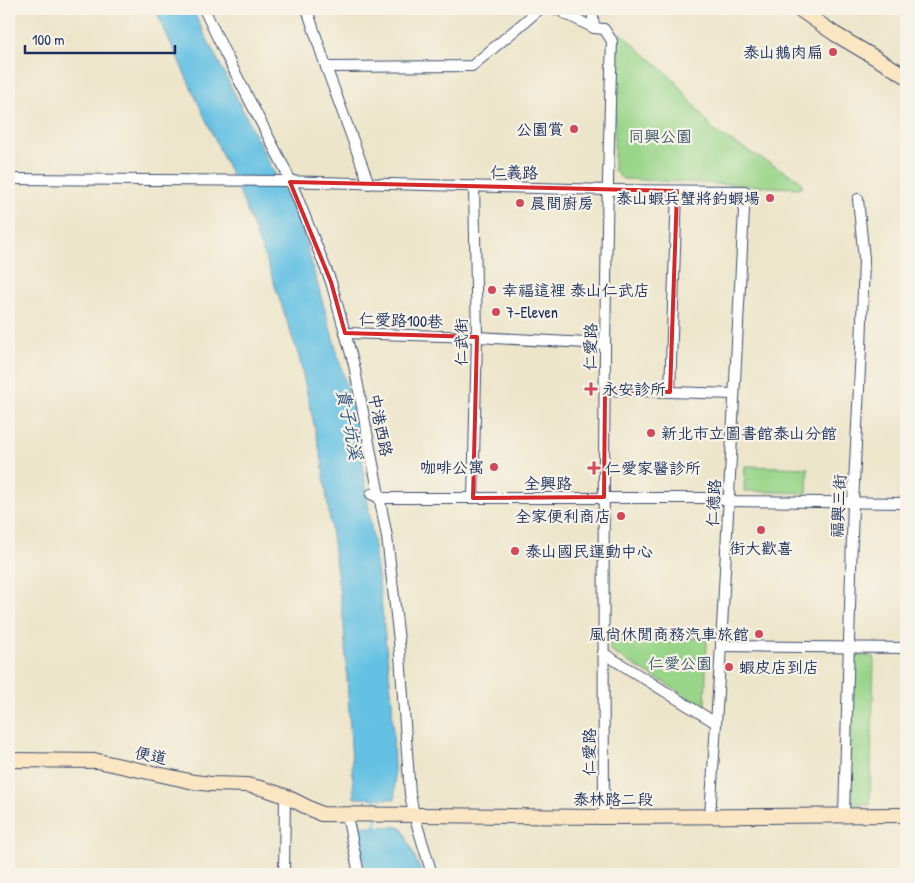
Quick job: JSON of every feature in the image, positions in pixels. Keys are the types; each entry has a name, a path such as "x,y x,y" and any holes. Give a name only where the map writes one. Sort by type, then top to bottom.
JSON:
{"main road":[{"path":"800,9 835,34 906,76"},
{"name":"便道","path":"9,760 98,761 194,782 247,785 285,796 321,814"},
{"name":"泰林路二段","path":"321,814 604,817 906,815"}],"street":[{"name":"中港西路","path":"204,9 287,182 331,282 354,365 375,496 387,537 398,631 410,794 408,815 432,874"},
{"path":"307,9 369,184"},
{"path":"326,67 472,66 540,9"},
{"path":"556,9 594,28"},
{"path":"592,9 594,28"},
{"name":"仁愛路","path":"594,28 604,29 612,41 607,190 605,344 604,817"},
{"name":"仁義路","path":"9,179 226,181 607,190 745,191"},
{"name":"仁武街","path":"473,498 476,337 474,186"},
{"path":"670,392 678,190"},
{"name":"仁德路","path":"710,816 745,191"},
{"name":"福興三街","path":"844,815 853,503 864,259 858,199"},
{"name":"仁愛路100巷","path":"345,334 476,337 605,344"},
{"path":"605,390 734,394"},
{"name":"全興路","path":"375,496 714,498 728,501 906,504"},
{"path":"721,646 906,648"},
{"path":"603,653 716,722"},
{"path":"284,874 285,796"},
{"path":"350,815 360,874"}],"highlighted area":[{"path":"290,182 677,191 670,392 605,390 604,497 473,498 477,337 345,333 331,282"}],"green space":[{"name":"同興公園","path":"621,33 674,80 715,132 798,179 802,187 623,179 614,171 615,38"},
{"path":"745,466 808,468 807,493 744,491"},
{"name":"仁愛公園","path":"610,637 707,638 705,707 610,651"},
{"path":"853,655 874,656 870,805 849,804"}],"water":[{"path":"155,9 192,9 301,226 357,423 380,591 392,699 395,799 354,798 344,625 322,461 299,357 268,265 241,196"},
{"path":"355,826 402,827 422,874 367,874"}],"waterway":[{"name":"貴子坑溪","path":"376,795 376,811"},
{"name":"貴子坑溪","path":"376,817 376,831"}],"place":[{"name":"泰山鵝肉扁","path":"833,52"},
{"name":"公園賞","path":"574,129"},
{"name":"泰山蝦兵蟹將釣蝦場","path":"770,198"},
{"name":"晨間廚房","path":"520,203"},
{"name":"幸福這裡 泰山仁武店","path":"492,290"},
{"name":"7-Eleven","path":"496,312"},
{"name":"永安診所","path":"591,389"},
{"name":"新北市立圖書館泰山分館","path":"651,433"},
{"name":"咖啡公寓","path":"494,467"},
{"name":"仁愛家醫診所","path":"594,468"},
{"name":"全家便利商店","path":"621,516"},
{"name":"街大歡喜","path":"761,530"},
{"name":"泰山國民運動中心","path":"515,551"},
{"name":"風尚休閒商務汽車旅館","path":"759,634"},
{"name":"蝦皮店到店","path":"729,667"}]}
